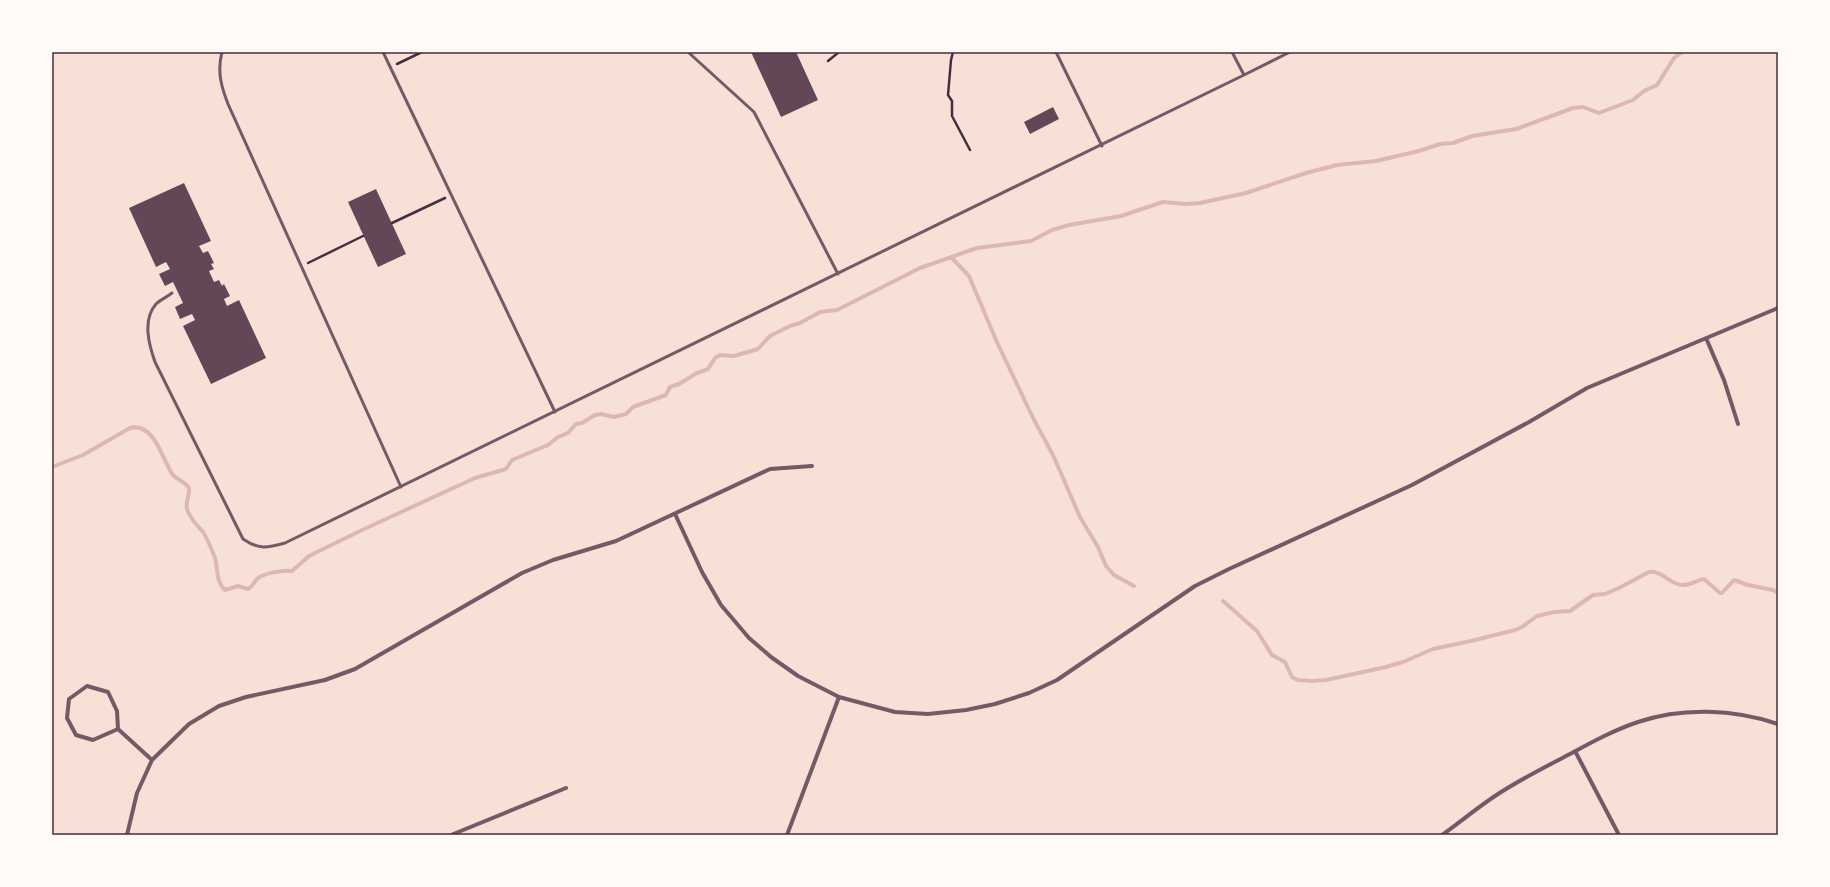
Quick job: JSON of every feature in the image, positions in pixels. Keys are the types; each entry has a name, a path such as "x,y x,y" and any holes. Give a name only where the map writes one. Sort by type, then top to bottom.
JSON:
{"street":[{"path":"676,514 702,572 721,605 749,638 771,657 798,676 839,697 895,712 928,714 966,710 996,704 1029,693 1057,680 1195,586 1412,485 1529,422 1587,388 1778,308"},
{"path":"1706,338 1724,380 1738,424"},
{"path":"127,835 137,793 152,760 189,724 219,706 246,698 325,680 354,669 522,573 553,560 616,541 770,469 812,466"},
{"path":"118,729 93,740 76,735 67,718 69,698 87,686 108,692 116,710 118,729 152,760"},
{"path":"787,835 839,697"},
{"path":"1442,835 1496,795 1532,773 1615,731 1639,721 1667,715 1710,712 1749,716 1778,724"},
{"path":"1575,751 1619,835"},
{"path":"450,835 566,788"}],"lane":[{"path":"222,52 219,63 220,81 228,104 401,487"},
{"path":"383,52 555,412"},
{"path":"688,52 754,112 838,274"},
{"path":"1056,52 1102,146"},
{"path":"1232,52 1244,76"},
{"path":"172,293 156,304 149,321 150,348 155,362 243,540 252,546 264,548 285,543 401,487 1102,146 1290,52"}],"path":[{"path":"390,67 422,52"},
{"path":"828,61 839,52"},
{"path":"953,52 949,74 948,95 952,101 952,116 970,150"},
{"path":"392,223 451,195"},
{"path":"301,266 363,236"}],"building":[{"path":"751,52 796,52 818,100 781,117"},
{"path":"1053,107 1059,119 1030,134 1024,122"},
{"path":"184,183 211,241 199,246 203,253 208,251 214,263 211,264 214,269 209,271 214,282 219,280 222,286 224,284 230,296 224,299 227,306 239,300 266,358 211,384 183,326 195,320 192,314 180,319 175,307 183,303 173,282 165,286 159,274 170,269 166,262 156,267 129,208"},
{"path":"376,189 406,254 378,267 348,202"}],"waterway":[{"path":"52,467 83,455 130,428 139,428 146,431 152,436 157,444 173,475 189,488 187,504 188,513 203,532 210,545 215,558 222,587 225,590 238,586 248,589 263,575 292,571 309,556 360,531 475,478 506,469 512,460 548,445 558,437 568,433 576,424 582,423 595,415 601,414 614,417 626,414 633,407 666,395 670,387 708,369 715,358 720,355 734,356 758,349 770,336 790,326 800,323 820,312 837,310 920,268 977,248 1031,241 1052,230 1069,225 1121,216 1163,202 1186,204 1200,203 1246,193 1306,173 1337,165 1376,161 1419,151 1440,144 1453,143 1472,136 1516,129 1573,108 1583,107 1599,113 1633,100 1644,91 1657,85 1674,58 1682,52"},
{"path":"951,257 969,276 996,340 1034,420 1053,455 1080,517 1098,547 1106,566 1114,575 1134,586"},
{"path":"1223,601 1257,631 1272,655 1285,662 1292,677 1298,680 1312,681 1326,680 1386,667 1403,662 1433,649 1515,630 1522,627 1537,616 1554,612 1570,611 1593,595 1605,594 1649,572 1658,573 1674,583 1683,585 1704,579 1720,593 1722,593 1734,580 1748,585 1773,590 1778,593"}]}
